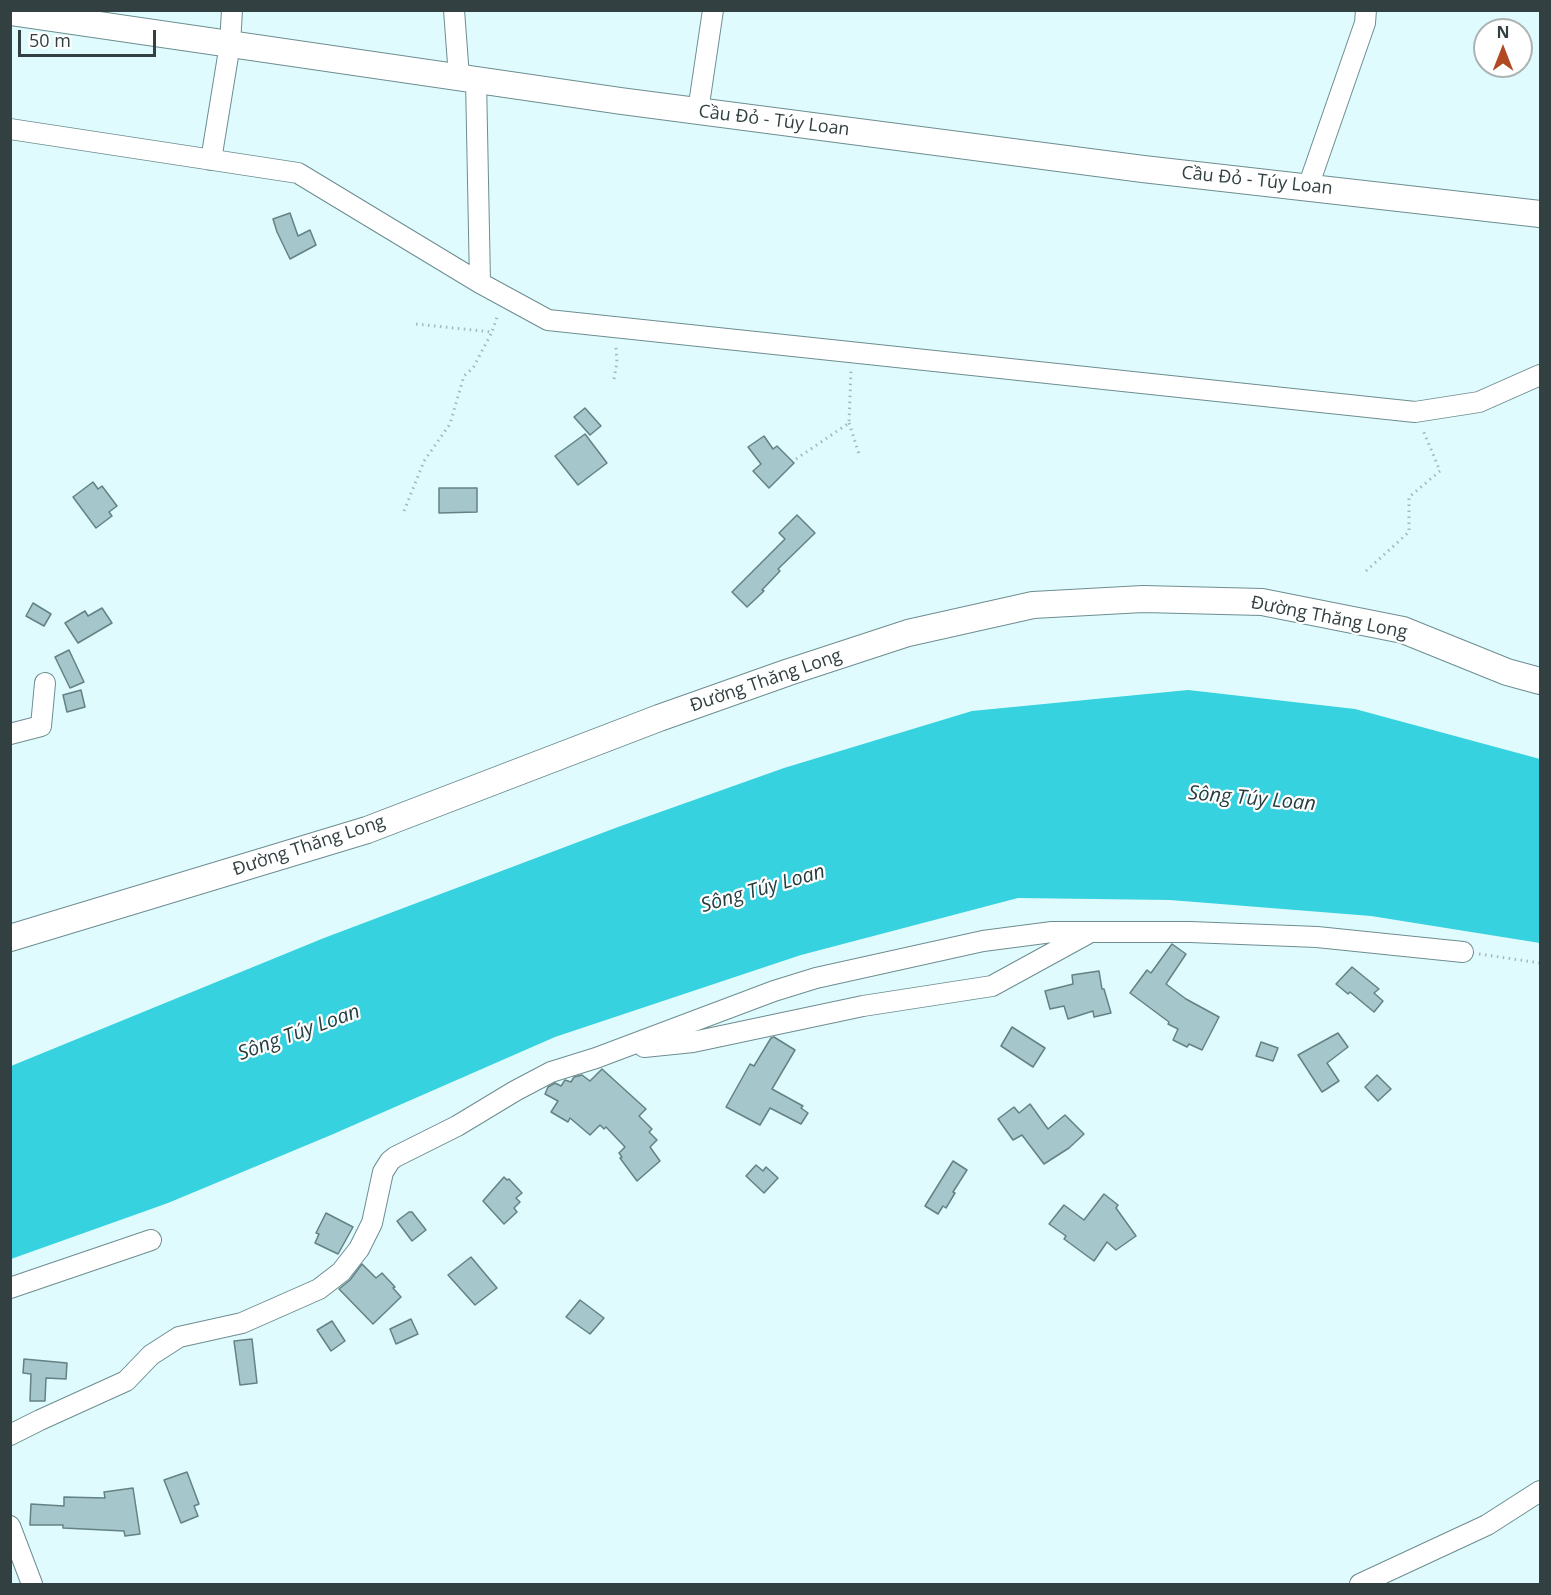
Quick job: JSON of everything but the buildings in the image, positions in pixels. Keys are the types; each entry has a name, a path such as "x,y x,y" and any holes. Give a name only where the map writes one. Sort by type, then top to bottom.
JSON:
{"street":[{"path":"211,160 231,44 232,10"},
{"path":"454,10 467,78 480,283"},
{"path":"698,111 713,10"},
{"path":"1308,187 1365,23 1366,10"},
{"name":"Cầu Đỏ - Túy Loan","path":"10,12 698,111 1143,169 1540,213"},
{"path":"10,129 298,173 480,283 548,320 1415,412 1479,402 1540,375"},
{"name":"Đường Thăng Long","path":"10,938 367,830 659,718 908,633 1033,605 1143,599 1262,602 1403,630 1507,672 1540,681"},
{"path":"10,734 14,735 41,726 45,683"},
{"path":"10,1435 126,1381 151,1355 179,1337 242,1323 319,1289 346,1266 363,1242 372,1223 383,1172 390,1161 457,1126 546,1074 626,1047 774,991 844,970 1009,936 1052,932 1190,932 1317,936 1463,952"},
{"path":"626,1047 693,1042 875,1004 992,986 1091,932"},
{"path":"10,1288 151,1240"},
{"path":"1360,1584 1487,1525 1540,1491"},
{"path":"10,1526 32,1584"}],"path":[{"path":"404,511 424,460 450,424 464,376 472,368 492,332 504,296"},
{"path":"416,324 492,332"},
{"path":"614,327 617,362 614,379"},
{"path":"852,352 849,423 859,454"},
{"path":"1366,571 1409,532 1409,497 1440,471 1415,412"},
{"path":"796,459 849,423"},
{"path":"1463,952 1540,963"}],"water":[{"name":"Sông Túy Loan","path":"1188,690 1355,709 1540,759 1540,943 1371,916 1170,900 1018,898 801,955 555,1037 168,1203 11,1259 11,1066 324,938 618,827 784,768 972,711"}]}
